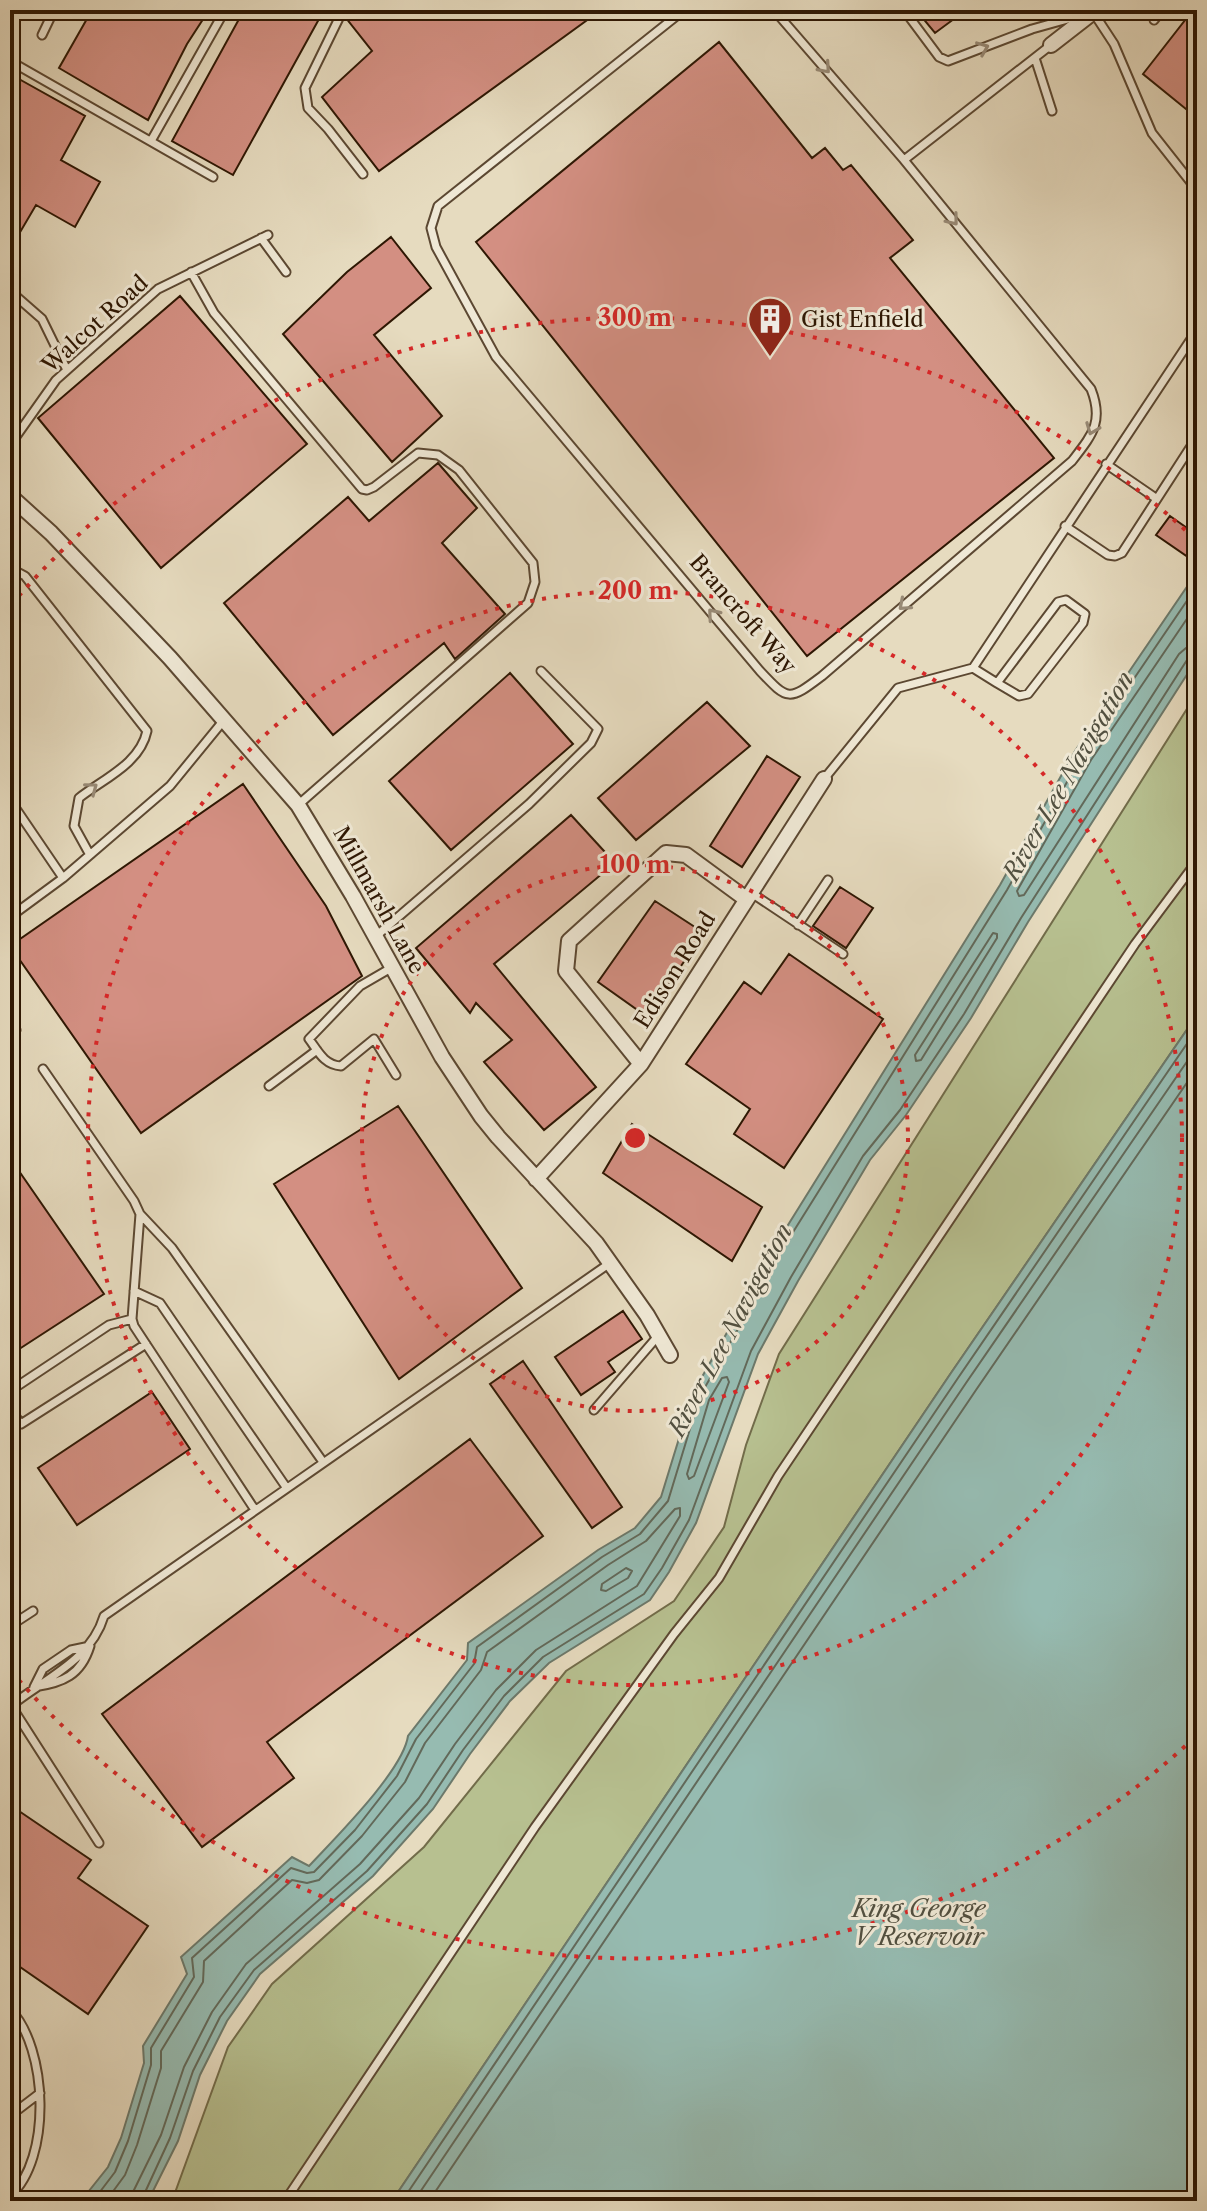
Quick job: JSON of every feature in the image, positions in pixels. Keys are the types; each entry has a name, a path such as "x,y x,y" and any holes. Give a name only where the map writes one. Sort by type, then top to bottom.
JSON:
{"street":[{"path":"1051,45 1095,11"},
{"name":"Millmarsh Lane","path":"10,496 51,533 170,658 298,805 311,822 442,1057 475,1107 498,1137 575,1218 610,1263 670,1355"},
{"name":"Edison Road","path":"536,1179 641,1064 824,779"},
{"name":"Edison Road","path":"641,1064 566,971 569,941 666,853 686,855 748,896"}],"lane":[{"path":"42,35 54,10"},
{"path":"151,141 225,10"},
{"path":"343,10 305,88 308,108 363,174"},
{"name":"Brancroft Way","path":"684,10 438,206 431,228 436,247 496,357 760,671 780,692 792,695 800,693 822,676 1072,461 1094,432 1097,403 1091,389 904,160 774,10"},
{"path":"904,10 939,57 948,61 1032,29 1095,11 1114,44 1152,133 1197,190"},
{"path":"1154,20 1162,10"},
{"path":"904,160 1051,45"},
{"path":"1035,58 1052,111"},
{"path":"10,61 213,177"},
{"name":"Walcot Road","path":"10,445 56,380 158,289 264,236 286,272"},
{"path":"191,272 214,313 362,489 374,487 418,453 438,455 459,470 533,563 535,582 528,603 298,805"},
{"path":"10,291 42,319 67,370"},
{"path":"824,779 898,688 973,668 1197,330"},
{"path":"1065,526 1108,555 1122,553 1197,437"},
{"path":"1106,464 1157,499"},
{"path":"10,568 25,576 147,731 144,746 132,760 79,798 74,826 90,855"},
{"path":"973,668 997,683 1019,696 1028,694 1083,623 1085,614 1066,600 1058,602 997,683"},
{"path":"375,937 529,804 591,743 598,729 541,671"},
{"path":"10,917 63,878 170,786 224,720"},
{"path":"10,800 63,878"},
{"path":"285,2201 535,1827 674,1634 719,1578 778,1476 1135,944 1197,861"},
{"path":"798,925 828,880"},
{"path":"748,896 843,954"},
{"path":"391,968 360,986 309,1039 323,1059 333,1066 341,1066 374,1039 396,1075"},
{"path":"10,1018 16,1030"},
{"path":"269,1086 317,1050"},
{"path":"43,1069 140,1214 172,1248 323,1462"},
{"path":"140,1214 134,1326 255,1510"},
{"path":"34,1687 55,1684 83,1666 104,1616 610,1263"},
{"path":"134,1291 160,1303 286,1487"},
{"path":"10,1391 109,1325 132,1319"},
{"path":"594,1410 659,1335"},
{"path":"10,1409 21,1424 146,1344"},
{"path":"10,1626 33,1611"},
{"path":"90,1646 71,1650 43,1669 34,1687 11,1704 99,1843"},
{"path":"10,2009 17,2016 33,2059 40,2093 41,2124 34,2154 19,2189 10,2196"},
{"path":"10,2115 40,2093"},
{"path":"10,2096 19,2109"}],"green space":[{"path":"1197,693 1197,1015 951,1373 392,2201 172,2201 228,2047 272,1984 424,1847 566,1671 674,1601 724,1527 746,1445 779,1354"}],"water":[{"name":"River Lee Navigation","path":"1197,572 1197,659 1028,922 971,1018 906,1115 870,1160 798,1281 758,1354 696,1523 650,1600 549,1663 510,1701 433,1809 373,1876 260,1974 227,2021 200,2075 178,2141 148,2201 81,2201 108,2167 121,2138 144,2063 143,2046 187,1974 181,1957 292,1857 309,1866 350,1822 394,1767 408,1736 467,1660 468,1643 598,1550 635,1528 661,1497 693,1393 783,1233 1000,885 1075,751"},
{"name":"King George V Reservoir","path":"1197,1015 1197,2201 392,2201 951,1373"}],"building":[{"path":"92,10 209,10 187,44 148,120 59,68"},
{"path":"244,10 324,10 233,175 172,141"},
{"path":"353,10 601,10 379,171 322,97 372,51 346,18"},
{"path":"916,10 966,10 935,33"},
{"path":"1193,10 1197,10 1197,118 1143,74"},
{"name":"Gist Enfield","path":"719,42 812,158 825,148 843,170 851,165 913,240 890,258 1054,458 807,656 476,242"},
{"path":"10,74 85,116 61,160 100,182 75,227 36,205 19,234 10,229"},
{"path":"391,237 431,288 374,335 442,416 392,462 283,334 347,272"},
{"path":"180,296 307,444 161,568 38,418"},
{"path":"438,463 477,508 442,543 505,614 455,659 444,643 333,735 224,603 348,497 369,521"},
{"path":"1170,516 1197,535 1197,544 1188,557 1156,535"},
{"path":"510,673 573,744 451,850 389,781"},
{"path":"707,702 750,746 636,840 598,798"},
{"path":"767,756 800,777 742,867 710,846"},
{"path":"243,784 326,906 362,976 141,1133 10,946"},
{"path":"571,815 615,863 494,964 596,1087 544,1130 484,1062 512,1040 476,1003 470,1013 416,948"},
{"path":"840,887 873,908 846,948 813,926"},
{"path":"655,901 704,933 646,1016 598,982"},
{"path":"789,954 883,1019 784,1168 734,1134 750,1109 686,1064 744,982 761,994"},
{"path":"398,1106 522,1288 399,1379 274,1184"},
{"path":"632,1124 762,1207 732,1261 603,1173"},
{"path":"10,1158 104,1294 10,1355"},
{"path":"623,1311 642,1339 608,1362 615,1372 581,1395 555,1357"},
{"path":"523,1361 622,1507 592,1528 490,1384"},
{"path":"152,1392 190,1449 77,1525 38,1468"},
{"path":"470,1439 543,1536 267,1742 294,1778 202,1847 102,1714"},
{"path":"16,1809 91,1860 78,1878 148,1926 88,2014 10,1960 10,1818"}],"place":[{"name":"Gist Enfield","path":"770,358"}]}
